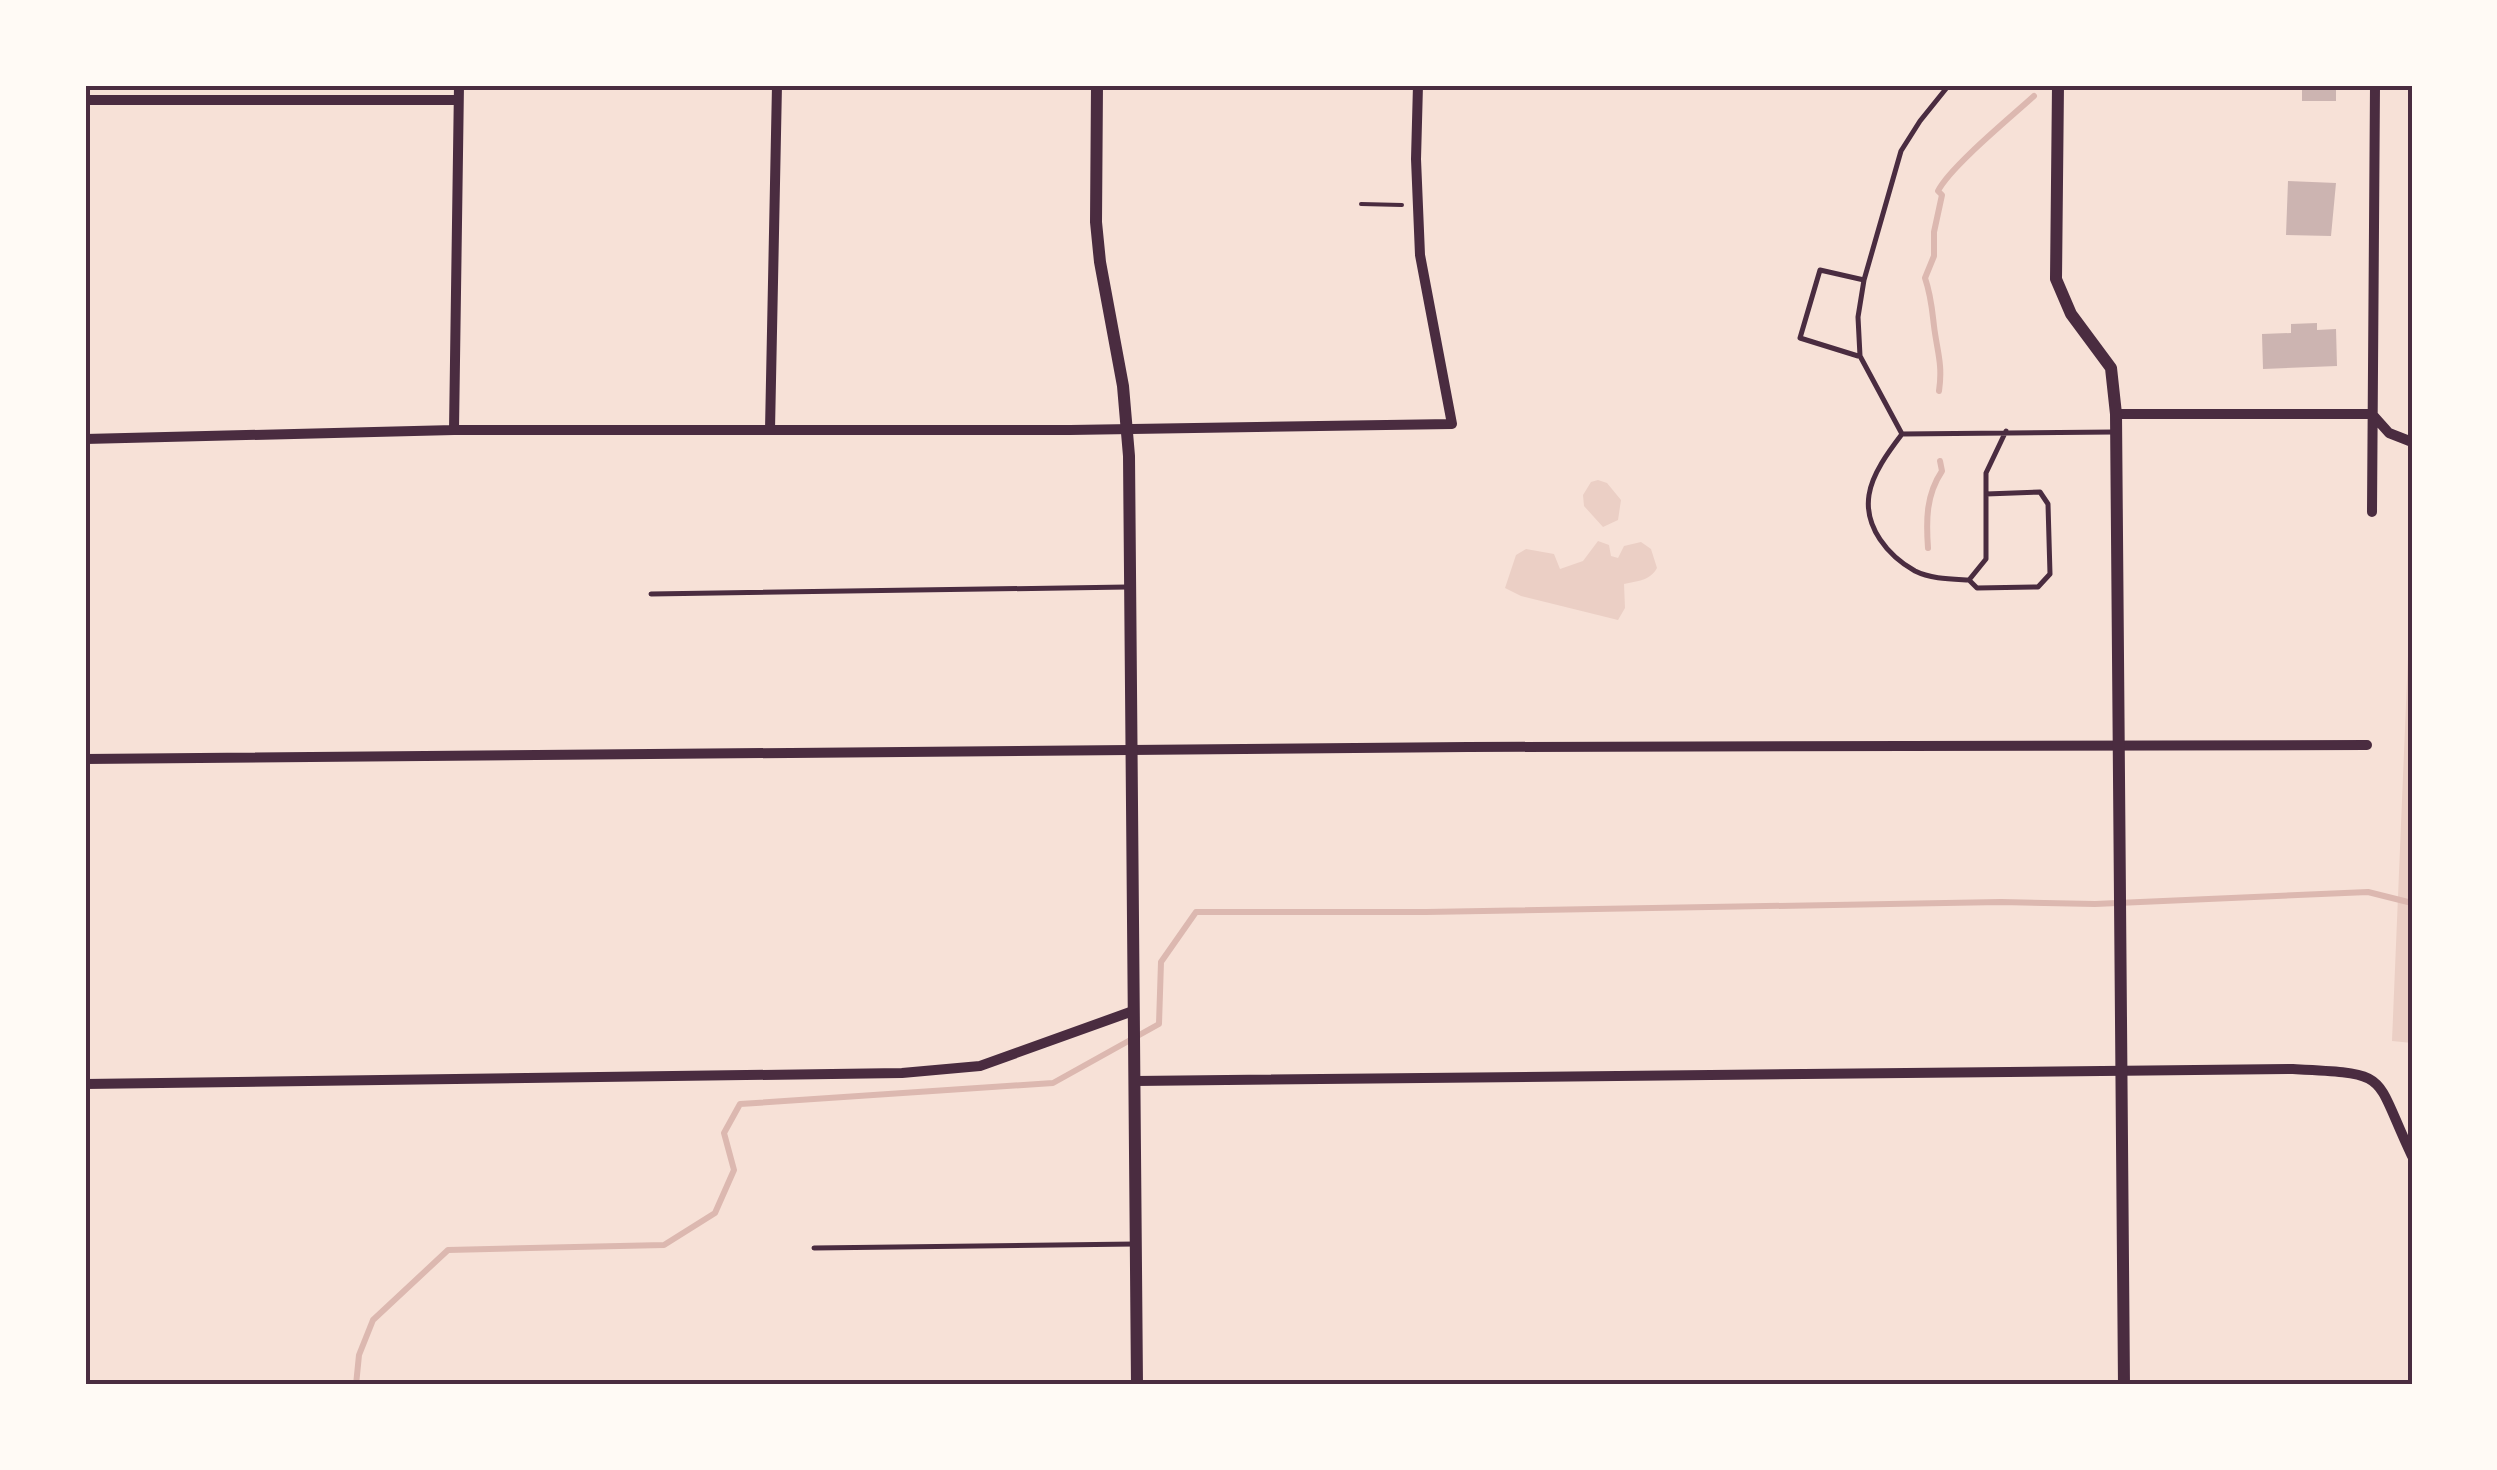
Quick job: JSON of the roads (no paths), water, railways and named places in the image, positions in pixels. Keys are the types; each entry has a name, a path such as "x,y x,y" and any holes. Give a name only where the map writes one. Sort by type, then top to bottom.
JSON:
{"street":[{"path":"454,430 459,85"},
{"path":"770,430 777,85"},
{"path":"1097,85 1097,235 1124,386 1126,430 1138,1385"},
{"path":"85,439 454,430 1126,430 1452,424 1424,283 1417,206 1418,85"},
{"path":"2058,85 2056,279 2070,314 2111,368 2116,414 2124,1385"},
{"path":"2372,512 2376,85"},
{"path":"85,100 458,100"},
{"path":"2116,414 2372,414 2388,433 2412,442"},
{"path":"85,759 2367,745"},
{"path":"85,1084 960,1070 1133,1011"},
{"path":"1134,1081 2292,1069 2356,1072 2382,1088 2412,1156"}],"lane":[{"path":"1902,434 1860,356 1858,318 1864,280 1901,151 1948,85"},
{"path":"1860,356 1800,338 1820,270 1864,280"},
{"path":"1969,580 1986,560 1986,472 2006,431"},
{"path":"1902,434 2116,432"},
{"path":"1902,434 1883,460 1868,494 1870,522 1882,545 1916,571 1969,580 1977,588 2038,587 2050,574 2048,504 2040,492 1986,494"},
{"path":"650,594 1130,587"},
{"path":"814,1248 1135,1244"}],"waterway":[{"path":"1939,391 1939,358 1925,278 1934,256 1934,232 1942,195 1938,191 1968,156 2034,96"},
{"path":"1928,548 1928,508 1942,471 1940,461"},
{"path":"356,1385 359,1355 373,1320 448,1250 664,1245 715,1213 734,1170 724,1133 740,1104 1053,1083 1159,1024 1161,962 1196,912 2095,904 2368,892 2412,903"}]}
